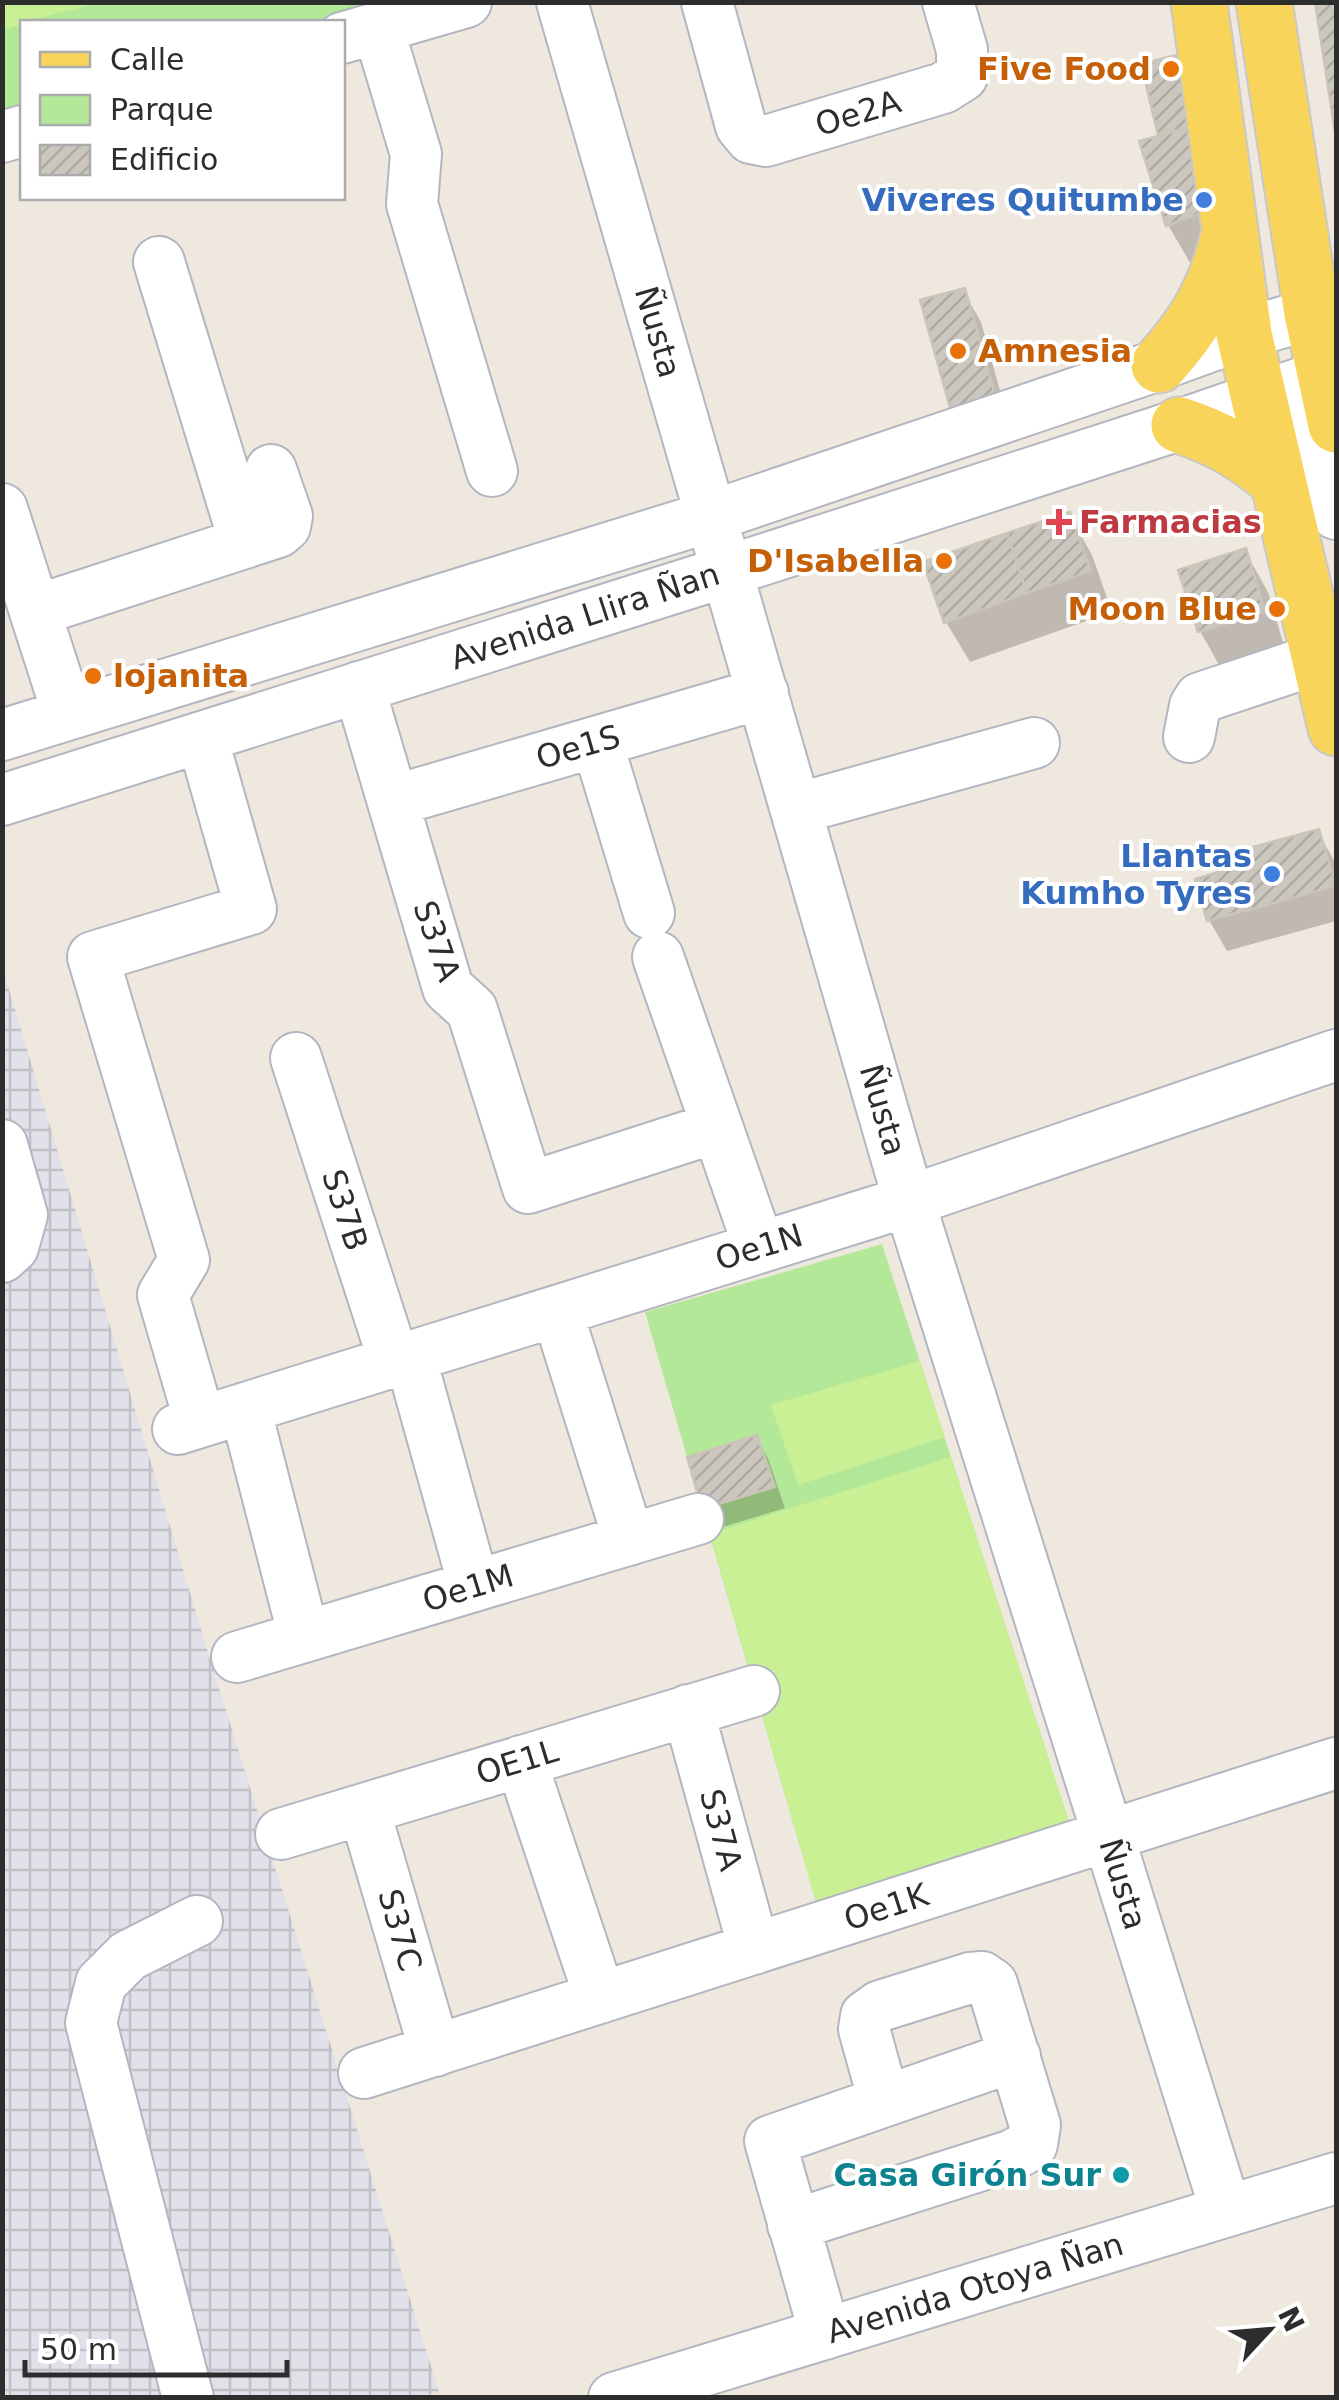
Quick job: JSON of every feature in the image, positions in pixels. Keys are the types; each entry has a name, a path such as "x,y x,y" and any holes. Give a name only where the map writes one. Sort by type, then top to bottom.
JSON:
{"main road":[{"path":"1159,365 1206,304 1221,268 1230,231 1199,2"},
{"path":"1264,2 1294,201 1290,320 1307,390 1278,481 1323,644 1336,728"},
{"path":"1294,201 1336,243"},
{"path":"1230,231 1290,320 1307,390"},
{"path":"1179,425 1232,446 1278,481"}],"street":[{"path":"466,2 360,33 416,154 412,204 492,470"},
{"name":"Ñusta","path":"562,2 909,1200 1226,2211"},
{"name":"Oe2A","path":"707,2 741,126 752,138 766,141 943,88 962,76 962,50 948,2"},
{"path":"1214,2 1290,320"},
{"path":"1241,2 1290,320"},
{"path":"159,262 245,543"},
{"name":"Avenida Llira Ñan","path":"2,734 712,516 1290,320"},
{"path":"1307,390 1336,514"},
{"path":"1307,390 1323,644"},
{"name":"Avenida Llira Ñan","path":"2,800 1179,425 1307,390"},
{"path":"35,611 278,532 285,526 287,516 272,470"},
{"path":"2,509 68,714"},
{"path":"1171,675 1323,644"},
{"path":"1190,737 1200,698 1323,644"},
{"name":"S37A","path":"359,688 448,988 472,1010 528,1188 717,1127"},
{"name":"Oe1S","path":"393,801 762,692"},
{"path":"202,737 251,909 93,958 184,1260 164,1295 207,1419 304,1637"},
{"path":"597,742 653,935 759,1247"},
{"path":"796,809 1034,743"},
{"name":"Oe1N","path":"207,1419 909,1200 1336,1055"},
{"name":"S37B","path":"296,1058 402,1359 474,1586"},
{"path":"2,1144 22,1215 14,1247 2,1257"},
{"path":"557,1310 629,1540"},
{"name":"Oe1M","path":"237,1657 698,1519"},
{"name":"OE1L","path":"281,1834 754,1691"},
{"name":"S37A","path":"688,1710 754,1949"},
{"path":"521,1761 600,1998"},
{"name":"Oe1K","path":"364,2074 429,2062 600,1998 1336,1763"},
{"name":"S37C","path":"364,1809 429,2062"},
{"path":"188,2398 91,2023 102,1983 128,1956 197,1921"},
{"path":"793,2226 1013,2156 1032,2144 1035,2125 992,1984 982,1977 970,1978 880,2006 866,2016 864,2029 884,2101"},
{"path":"825,2334 770,2141 1014,2056"},
{"name":"Avenida Otoya Ñan","path":"614,2398 1336,2178"}],"shaded area":[{"path":"2,966 208,1653 439,2392 420,2397 3,2397"}],"green space":[{"path":"3,2 99,2 20,20 20,25 3,30"},
{"path":"3,3 409,3 345,21 20,20 20,116 3,121"},
{"path":"882,1244 1071,1828 818,1909 645,1312"},
{"path":"920,1361 945,1437 798,1485 771,1405"},
{"path":"951,1457 1071,1828 818,1909 710,1534"}],"building":[{"path":"1315,2 1336,2 1336,139"},
{"path":"1181,54 1199,125 1158,135 1141,64"},
{"path":"1199,125 1210,210 1166,226 1139,141"},
{"name":"Amnesia","path":"965,288 997,402 952,415 920,300"},
{"path":"1070,512 1091,571 1027,593 1007,533"},
{"path":"1007,533 1027,593 944,623 923,562"},
{"path":"1246,548 1265,612 1198,632 1178,570"},
{"name":"Llantas Kumho Tyres","path":"1319,829 1336,886 1207,921 1195,879 1228,869 1224,855"},
{"path":"757,1435 775,1487 702,1509 687,1457"}],"place":[{"name":"Five Food","path":"1171,69"},
{"name":"Viveres Quitumbe","path":"1204,200"},
{"name":"Amnesia","path":"958,351"},
{"name":"Farmacias","path":"1059,522"},
{"name":"D'Isabella","path":"944,561"},
{"name":"Moon Blue","path":"1277,609"},
{"name":"lojanita","path":"93,676"},
{"name":"Llantas Kumho Tyres","path":"1272,874"},
{"name":"Casa Girón Sur","path":"1121,2175"}]}
